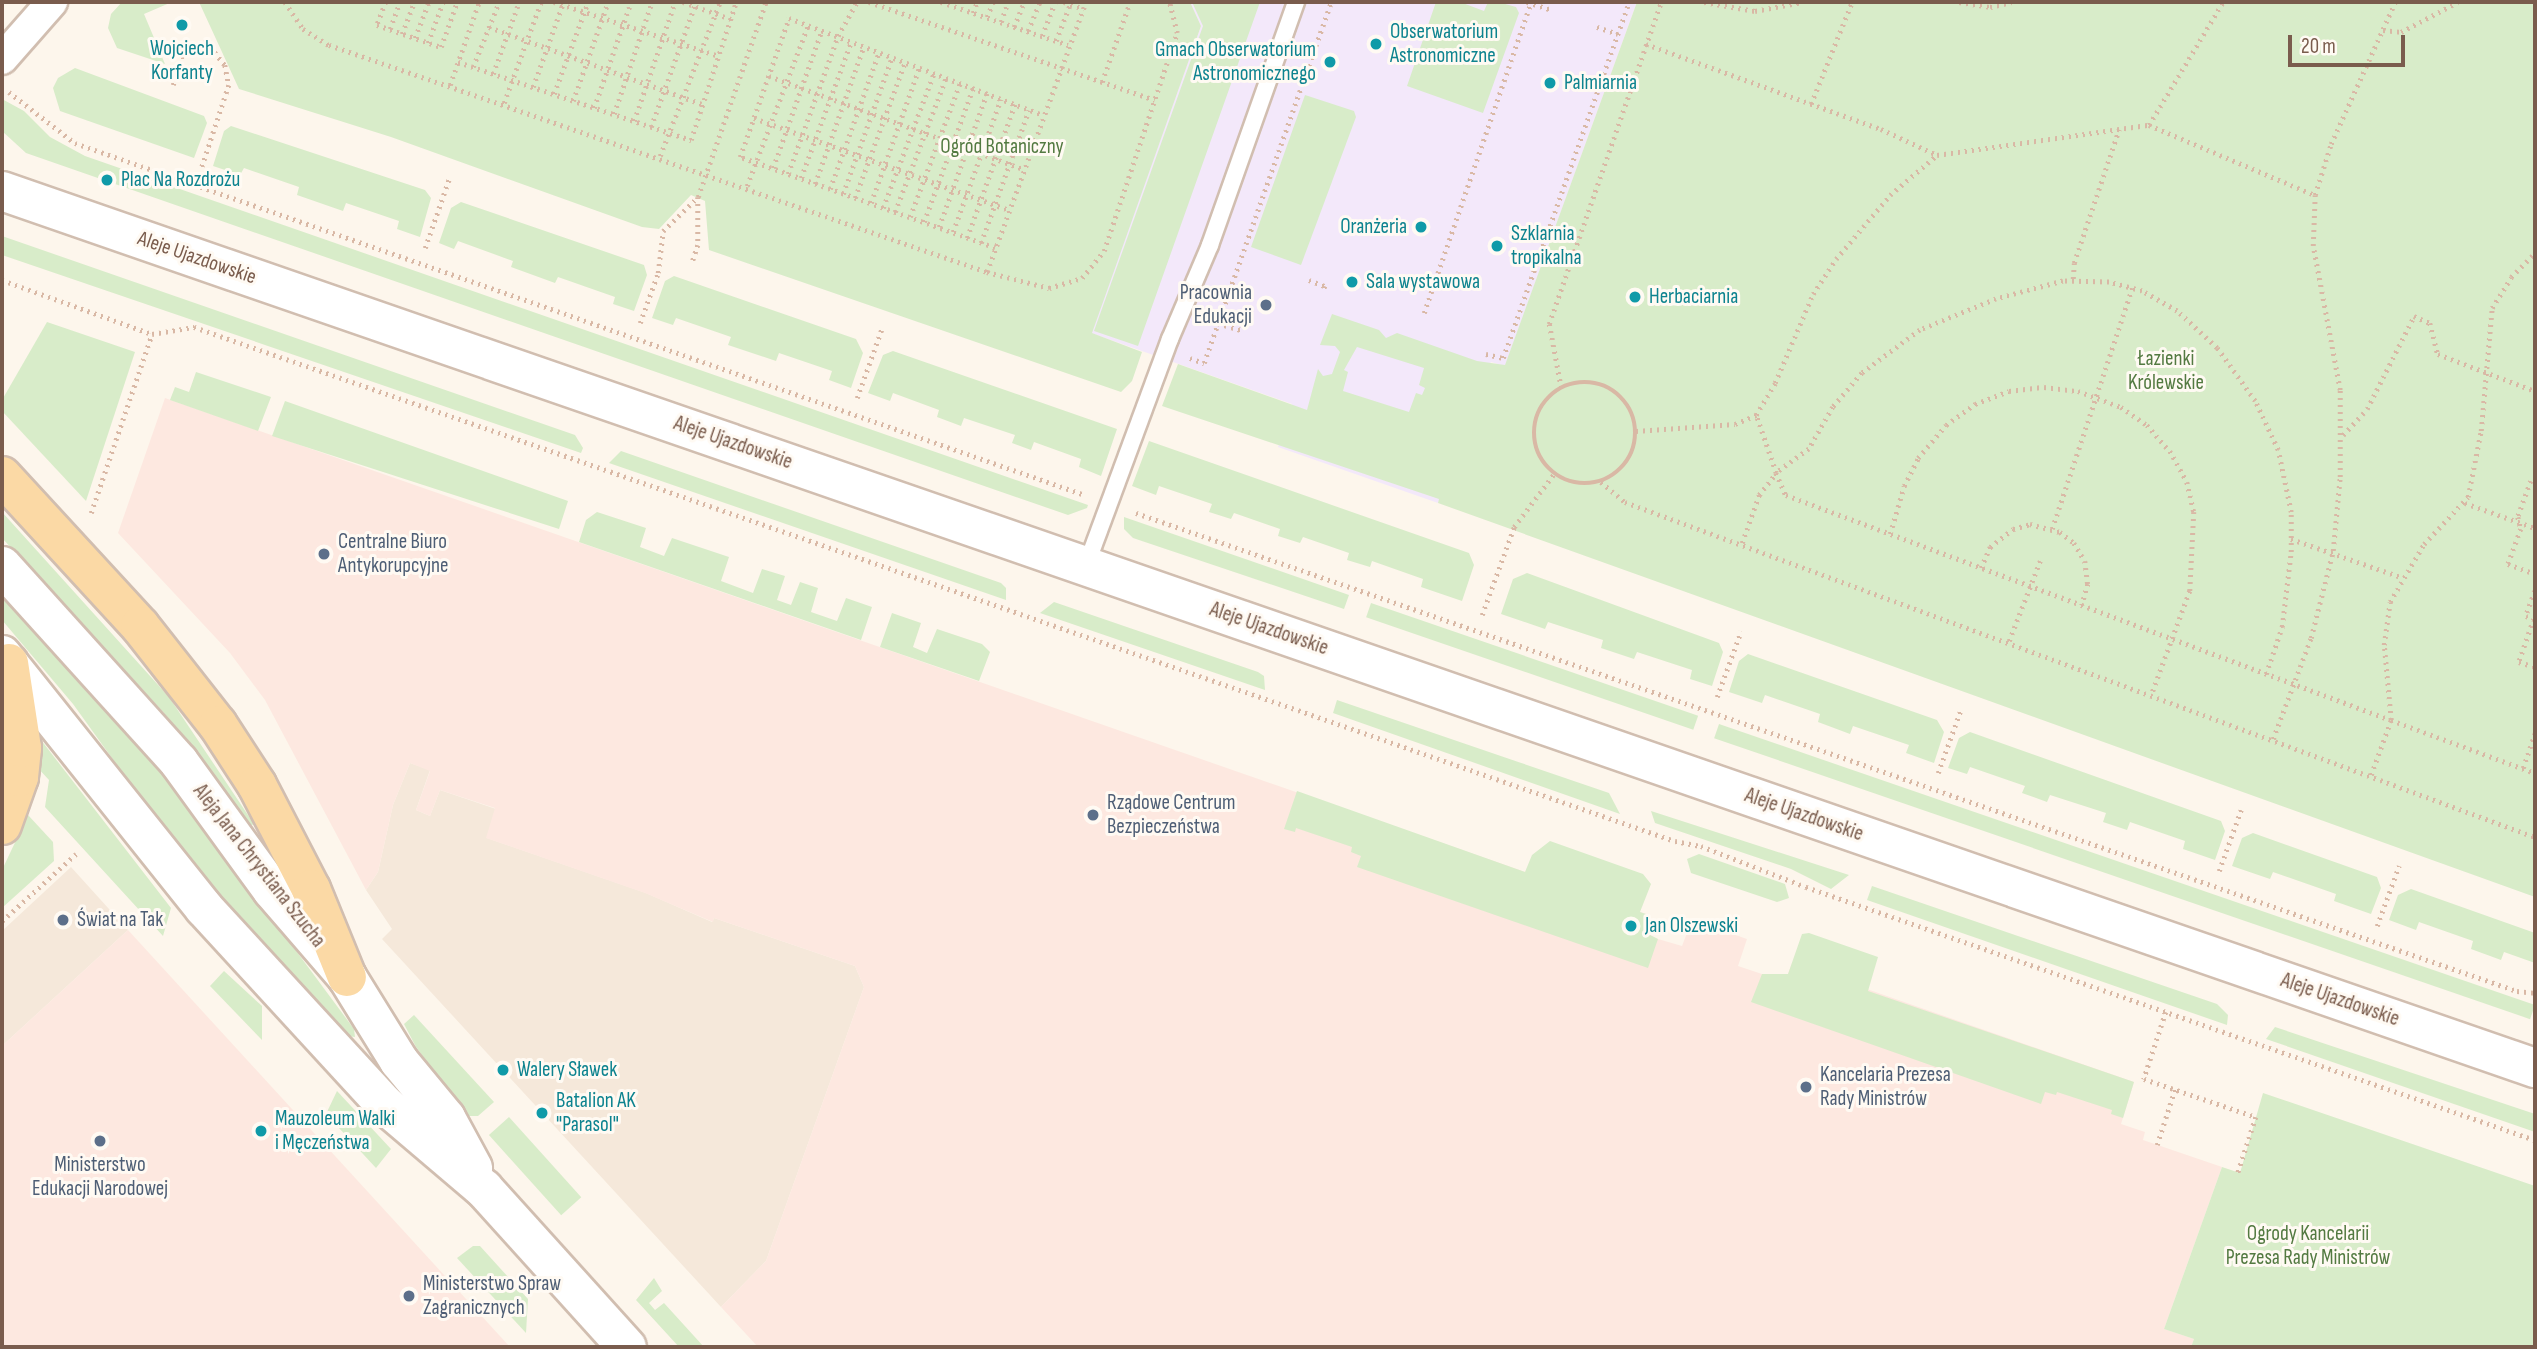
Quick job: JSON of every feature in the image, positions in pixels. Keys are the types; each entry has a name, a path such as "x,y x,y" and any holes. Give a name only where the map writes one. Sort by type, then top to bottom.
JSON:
{"main road":[{"path":"2,476 140,626 218,725 257,785 311,889 347,977"},
{"path":"2,825 19,777 22,748 6,659"}],"street":[{"path":"2,59 52,2"},
{"name":"Aleje Ujazdowskie","path":"2,191 2535,1068"},
{"name":"Aleja Jana Chrystiana Szucha","path":"2,566 179,762 272,890 347,977 399,1061 446,1118 484,1189"},
{"name":"Aleja Jana Chrystiana Szucha","path":"6,659 204,908 384,1104 484,1189 627,1347"}],"lane":[{"path":"1086,566 1166,349 1210,246 1296,2"}],"path":[{"path":"285,2 294,20 318,40 747,186 987,272 1049,288 1075,282 1095,267 1155,100 1178,26 1169,2"},
{"path":"386,2 377,25 441,47 457,2"},
{"path":"390,29 400,2"},
{"path":"402,34 414,2"},
{"path":"415,38 429,2"},
{"path":"428,43 443,2"},
{"path":"450,85 479,2"},
{"path":"473,67 499,2"},
{"path":"492,74 519,2"},
{"path":"504,103 541,2"},
{"path":"554,2 719,56"},
{"path":"554,94 588,2"},
{"path":"573,101 608,2"},
{"path":"594,108 631,2"},
{"path":"614,114 652,2"},
{"path":"634,121 675,2"},
{"path":"683,2 696,4 731,19"},
{"path":"660,156 685,98 719,2"},
{"path":"458,62 691,140 736,2"},
{"path":"692,263 698,245 698,197 766,2"},
{"path":"788,174 838,36 857,2"},
{"path":"869,2 1155,100"},
{"path":"944,2 1068,45"},
{"path":"959,8 962,2"},
{"path":"973,13 977,2"},
{"path":"987,17 993,2"},
{"path":"1001,22 1008,2"},
{"path":"1014,27 1024,2"},
{"path":"1028,31 1040,2"},
{"path":"1042,36 1055,2"},
{"path":"1056,41 1068,2 1084,9"},
{"path":"987,272 1086,2"},
{"path":"1102,82 1130,2"},
{"path":"1180,354 1204,363 1331,2"},
{"path":"1424,313 1529,2 1551,10"},
{"path":"1486,354 1503,358 1629,2"},
{"path":"1561,388 1549,324 1661,2"},
{"path":"1704,2 1755,11 1802,2"},
{"path":"1811,104 1852,2"},
{"path":"1959,2 1990,7 2011,2"},
{"path":"2149,125 2223,2"},
{"path":"2273,739 2311,638 2333,551 2342,436 2335,349 2313,246 2315,195 2331,144 2395,2"},
{"path":"2383,30 2401,33 2458,2"},
{"path":"533,88 563,3"},
{"path":"651,127 696,4"},
{"path":"995,248 740,157 789,18 1044,115"},
{"path":"747,186 808,25"},
{"path":"489,27 702,104"},
{"path":"1597,27 1618,34"},
{"path":"773,168 822,30"},
{"path":"173,85 184,50 206,41 225,65 229,85 201,170"},
{"path":"801,178 851,42"},
{"path":"1646,44 1811,104 1937,155 2149,125 2315,195"},
{"path":"815,184 864,46"},
{"path":"830,189 879,52"},
{"path":"843,194 892,57"},
{"path":"855,198 905,62"},
{"path":"871,203 919,68"},
{"path":"883,208 934,73"},
{"path":"769,76 1023,169"},
{"path":"895,212 946,78"},
{"path":"910,217 960,83"},
{"path":"924,222 973,88"},
{"path":"939,228 987,93"},
{"path":"17,95 75,143 1094,498"},
{"path":"953,232 1001,99"},
{"path":"967,238 1015,104"},
{"path":"981,243 1029,110"},
{"path":"754,118 1009,210"},
{"path":"2073,279 2074,263 2119,130"},
{"path":"1636,431 1735,424 1756,415 1828,270 1890,195 1937,155"},
{"path":"425,248 449,179"},
{"path":"640,323 658,273 663,231 698,197"},
{"path":"2371,775 2391,720 2385,631 2390,602 2401,577 2424,544 2465,503 2477,463 2493,308 2511,277 2535,253"},
{"path":"1742,543 1759,495 1776,473 1809,449 1839,398 1896,344 1975,306 2073,279 2132,288 2171,307 2200,330 2255,401 2283,466 2291,539 2282,627 2266,674"},
{"path":"2,280 152,334 194,327 1675,841 1701,846 1805,887 2535,1140"},
{"path":"1309,280 1325,286 1323,292"},
{"path":"2052,529 2132,288"},
{"path":"2342,436 2367,409 2414,316 2430,323 2438,354 2535,391"},
{"path":"1218,323 1241,330"},
{"path":"857,398 882,328"},
{"path":"89,521 152,334"},
{"path":"1581,383 1610,389 1626,403 1636,431 1626,463 1601,482 1576,483 1554,474 1539,454 1534,429 1542,405 1561,388 1581,383"},
{"path":"1891,534 1904,486 1918,458 1962,412 1994,396 2022,388 2060,388 2096,396 2147,425 2173,455 2186,482 2195,549 2190,591 2152,694"},
{"path":"1756,415 1786,495 2535,772"},
{"path":"1482,615 1514,527 1554,474"},
{"path":"2535,482 2531,481 2508,564 2535,574"},
{"path":"1601,482 1625,502 2535,836"},
{"path":"2465,503 2535,528"},
{"path":"1128,510 2517,991 2535,993"},
{"path":"1981,568 1990,547 2008,531 2030,524 2052,529 2070,539 2084,558 2088,584 2082,605"},
{"path":"2291,539 2333,551 2401,577"},
{"path":"2009,641 2040,561"},
{"path":"2535,591 2526,616 2534,619 2519,662 2535,667"},
{"path":"1717,697 1741,631"},
{"path":"1938,773 1961,709"},
{"path":"2523,768 2535,733"},
{"path":"2219,871 2241,810"},
{"path":"2,921 76,854"},
{"path":"2377,926 2399,866"},
{"path":"2166,1012 2144,1079 2256,1117 2238,1173"},
{"path":"2157,1145 2175,1090"}],"shaded area":[{"path":"1190,2 1637,2 1505,366 1491,362 1438,503 1278,447 1292,404 1091,333 1201,26"},
{"path":"165,398 1646,914 1648,934 1658,939 1682,946 1692,920 1747,939 1738,966 1771,977 1788,974 1792,963 2134,1082 2121,1124 2145,1132 2143,1140 2222,1167 2164,1329 2194,1339 2191,1347 758,1347 721,1307 766,1261 864,987 855,966 714,918 713,922 645,893 486,838 495,808 440,790 430,816 416,810 430,771 410,763 393,805 378,872 366,890 265,700 230,653 118,533"},
{"path":"410,763 430,770 416,810 430,816 440,790 496,809 487,838 646,893 712,922 714,918 855,966 864,987 766,1261 721,1307 382,939 392,929 366,890 378,872 393,805"},
{"path":"71,867 128,930 2,1046 2,931"},
{"path":"128,930 510,1347 2,1347 2,1046"}],"green space":[{"path":"122,2 172,2 144,14 165,64 117,48 108,28 111,14"},
{"name":"Ogród Botaniczny","path":"199,2 1190,2 1201,26 1092,333 1142,352 1132,381 1121,392 709,250 705,201 691,195 659,229 642,227 391,137 239,89"},
{"path":"1192,2 1260,2 1138,346 1094,331 1203,26"},
{"path":"1436,2 1460,2 1484,11 1488,2 1498,2 1516,7 1519,13 1483,113 1407,86"},
{"name":"Łazienki Królewskie","path":"1637,2 2535,2 2535,897 1438,503 1439,499 1162,406 1178,364 1307,410 1318,369 1323,376 1332,374 1340,352 1335,346 1320,345 1332,314 1379,330 1386,338 1397,333 1477,361 1505,365","holes":["1357,347 1424,368 1419,385 1425,388 1422,395 1416,393 1409,412 1343,391 1348,372 1344,370"]},
{"path":"75,68 204,116 207,123 194,158 60,111 53,88 58,78"},
{"path":"1305,95 1354,111 1356,117 1301,265 1251,247"},
{"path":"2,99 24,111 50,137 85,156 1088,505 1087,508 1068,515 26,153 2,131"},
{"path":"231,126 425,190 431,198 420,237 397,229 399,221 346,203 343,211 297,195 299,187 244,168 240,175 213,166 224,131"},
{"path":"461,202 644,265 647,275 634,311 613,304 615,297 558,277 555,283 511,267 513,261 458,241 454,249 439,243 451,208"},
{"path":"2,236 575,435 583,448 581,453 2,255"},
{"path":"674,276 856,339 863,353 851,388 829,380 832,371 779,353 776,361 728,345 731,337 676,318 673,325 652,318 665,281"},
{"path":"47,322 135,352 86,501 2,411 2,400"},
{"path":"893,351 1117,429 1101,476 1079,467 1081,459 1034,442 1031,450 1012,443 1015,435 964,418 961,426 937,417 939,410 893,393 890,401 868,393 883,355"},
{"path":"196,372 271,397 258,431 170,400 175,387 189,392"},
{"path":"285,401 568,501 559,529 272,436"},
{"path":"1149,441 1469,553 1474,565 1462,601 1421,587 1423,579 1372,561 1370,567 1347,560 1349,553 1303,537 1300,543 1278,536 1280,529 1234,513 1231,519 1209,512 1212,504 1159,486 1156,495 1132,486"},
{"path":"621,451 1001,583 1006,588 1006,600 609,463"},
{"path":"2,512 169,697 254,824 250,826 163,712 2,538"},
{"path":"597,512 646,528 640,547 664,556 672,538 729,557 721,581 753,593 762,569 785,576 777,600 791,605 800,582 818,588 811,612 837,621 846,598 872,607 861,640 579,542 586,520"},
{"path":"1124,517 1349,595 1344,609 1133,538 1124,529"},
{"path":"1527,573 1719,643 1723,652 1712,686 1690,679 1692,670 1637,652 1634,659 1601,648 1603,640 1548,622 1545,629 1501,614 1513,579"},
{"path":"2,595 160,767 354,1029 355,1037 348,1036 181,854 73,704 2,620"},
{"path":"1054,602 1258,672 1264,676 1265,690 1040,613"},
{"path":"1371,603 1698,716 1693,730 1366,617"},
{"path":"892,613 921,623 913,647 927,653 937,629 982,644 990,652 979,681 880,647"},
{"path":"1748,654 1937,720 1944,732 1934,763 1906,753 1909,745 1853,726 1850,734 1818,722 1820,714 1765,695 1762,703 1729,692 1739,661"},
{"path":"1337,700 1609,793 1620,814 1333,713"},
{"path":"1719,724 2535,1005 2530,1019 1714,738"},
{"path":"1970,732 2221,821 2225,831 2215,860 2183,849 2185,841 2130,822 2127,830 2103,822 2106,813 2050,795 2047,802 2022,793 2025,786 1970,767 1967,774 1948,768 1959,738"},
{"path":"41,740 171,908 163,936 45,807 49,780 37,767"},
{"path":"1297,791 1525,872 1532,855 1550,841 1643,874 1651,884 1640,912 1646,914 1648,934 1658,939 1648,968 1357,867 1361,856 1351,852 1352,847 1296,828 1295,832 1284,829"},
{"path":"1651,811 1849,875 1831,889 1791,869 1655,823"},
{"path":"28,815 53,842 54,861 2,908 2,870"},
{"path":"2253,833 2377,877 2381,888 2371,914 2334,901 2336,894 2273,872 2270,879 2232,866 2242,838"},
{"path":"1699,854 1785,884 1789,898 1777,902 1691,873 1687,859"},
{"path":"1872,886 2217,1004 2228,1015 2227,1025 1867,900"},
{"path":"2411,889 2535,933 2535,963 2504,952 2501,960 2471,949 2473,941 2419,922 2416,930 2389,920 2398,895"},
{"path":"1809,933 1878,957 1868,991 2134,1082 2123,1118 2111,1114 2112,1110 2057,1092 2056,1095 2045,1092 2041,1104 1751,1002 1762,974 1788,974 1802,934"},
{"path":"224,971 262,1006 262,1040 210,986"},
{"path":"414,1015 494,1102 478,1116 467,1116 416,1047 404,1024"},
{"path":"2275,1027 2535,1114 2535,1132 2266,1039"},
{"path":"337,1091 391,1149 376,1168 326,1114"},
{"name":"Ogrody Kancelarii Prezesa Rady Ministrów","path":"2263,1093 2535,1186 2535,1347 2191,1347 2194,1339 2164,1329 2222,1167 2240,1173"},
{"path":"509,1117 581,1197 561,1215 489,1135"},
{"path":"473,1246 480,1246 528,1299 526,1333 457,1258"},
{"path":"654,1278 662,1291 649,1303 655,1310 664,1303 704,1347 679,1347 636,1300"}],"place":[{"name":"Wojciech Korfanty","path":"182,25"},
{"name":"Obserwatorium Astronomiczne","path":"1376,44"},
{"name":"Gmach Obserwatorium Astronomicznego","path":"1330,62"},
{"name":"Palmiarnia","path":"1550,83"},
{"name":"Plac Na Rozdrożu","path":"107,180"},
{"name":"Oranżeria","path":"1421,227"},
{"name":"Szklarnia tropikalna","path":"1497,246"},
{"name":"Sala wystawowa","path":"1352,282"},
{"name":"Herbaciarnia","path":"1635,297"},
{"name":"Pracownia Edukacji","path":"1266,305"},
{"name":"Centralne Biuro Antykorupcyjne","path":"324,554"},
{"name":"Rządowe Centrum Bezpieczeństwa","path":"1093,815"},
{"name":"Świat na Tak","path":"63,920"},
{"name":"Jan Olszewski","path":"1631,926"},
{"name":"Walery Sławek","path":"503,1070"},
{"name":"Kancelaria Prezesa Rady Ministrów","path":"1806,1087"},
{"name":"Batalion AK \"Parasol\"","path":"542,1113"},
{"name":"Mauzoleum Walki i Męczeństwa","path":"261,1131"},
{"name":"Ministerstwo Edukacji Narodowej","path":"100,1141"},
{"name":"Ministerstwo Spraw Zagranicznych","path":"409,1296"}]}
